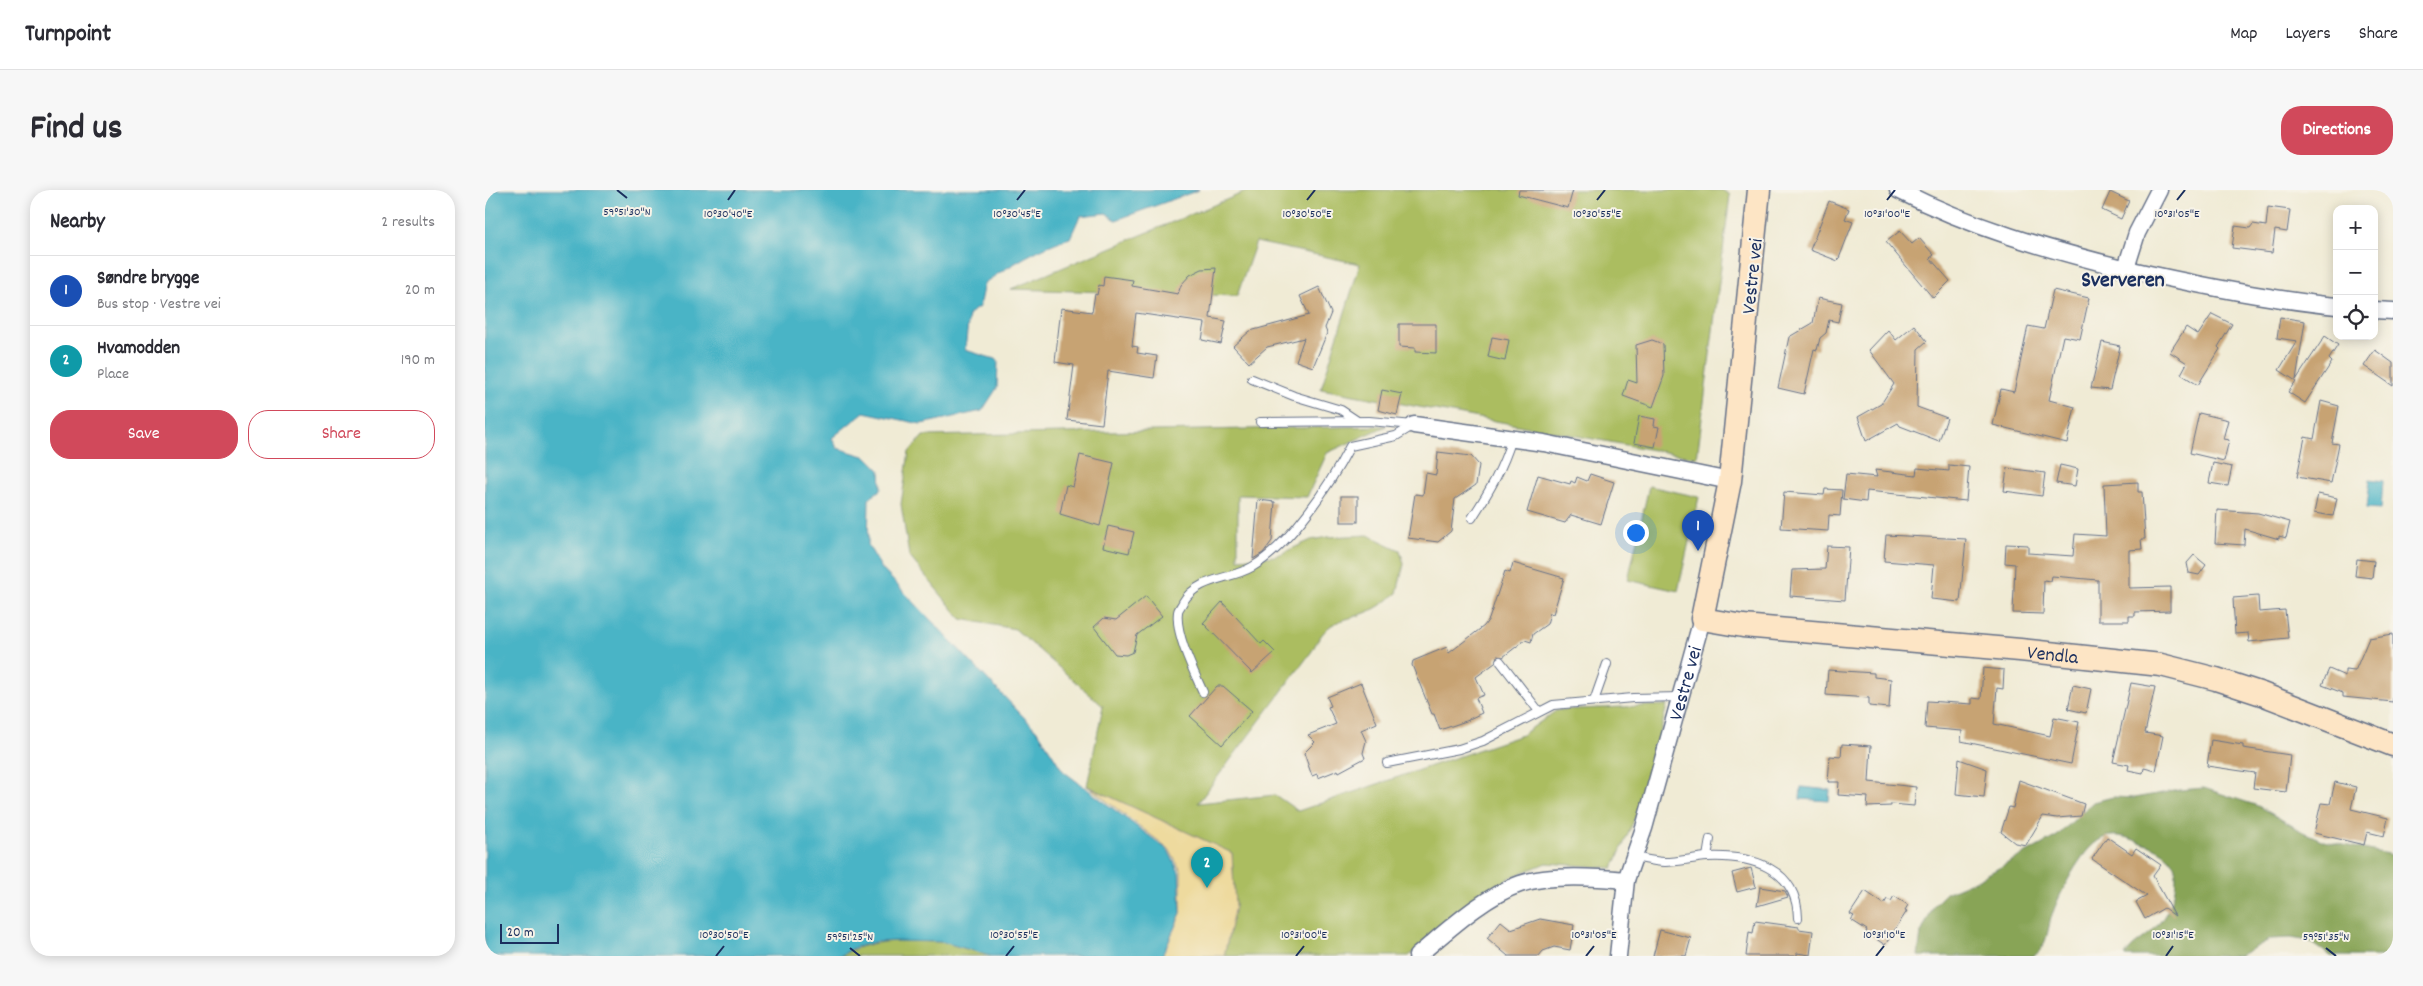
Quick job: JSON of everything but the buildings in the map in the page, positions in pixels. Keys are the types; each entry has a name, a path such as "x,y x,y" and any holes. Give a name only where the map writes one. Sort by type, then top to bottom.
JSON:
{"street":[{"name":"Vestre vei","path":"1618,956 1626,880 1644,828 1702,619 1729,480 1759,190"},
{"path":"1898,190 1969,221 2027,242 2126,268 2258,297 2333,306"},
{"path":"2126,268 2137,233 2159,190"},
{"path":"2378,310 2393,311"},
{"path":"1414,425 1512,438 1729,480"},
{"name":"Vendla","path":"1702,619 1753,627 2011,649 2161,665 2216,679 2262,694 2393,744"},
{"path":"1417,956 1483,905 1505,890 1519,884 1549,879 1626,880"}],"lane":[{"path":"1252,379 1293,396 1341,410 1356,420"},
{"path":"1260,422 1356,420 1414,425"},
{"path":"1203,692 1182,644 1178,612 1189,593 1210,581 1250,568 1265,559 1320,496 1335,476 1350,446 1396,436 1414,425"},
{"path":"1472,518 1492,488 1505,463 1512,438"},
{"path":"1500,661 1538,710"},
{"path":"1594,701 1607,664"},
{"path":"1387,763 1459,749 1483,741 1507,730 1538,710 1553,705 1680,697"},
{"path":"1707,858 1710,839"},
{"path":"1634,857 1663,862 1707,858 1755,862 1775,871 1790,885 1798,905 1798,918"}],"green space":[{"path":"1250,190 1722,190 1730,195 1697,458 1321,389 1360,264 1256,242 1237,296 1011,289"},
{"path":"1386,426 1327,453 1307,497 1238,495 1238,559 1276,556 1311,540 1328,537 1368,535 1400,550 1404,564 1397,593 1374,609 1338,622 1325,631 1198,803 1275,795 1298,811 1522,735 1557,710 1667,705 1646,793 1613,868 1546,863 1509,878 1409,956 1224,956 1235,906 1232,853 1087,786 1103,706 1015,629 961,619 909,556 901,504 909,452 923,436"},
{"path":"1649,486 1699,497 1678,591 1628,580"},
{"path":"2204,788 2258,806 2303,832 2324,841 2393,855 2393,956 2331,956 2309,941 2291,938 2271,939 2239,956 2125,956 2133,946 2150,933 2161,921 2172,900 2176,876 2171,860 2159,850 2130,839 2113,836 2101,839 2093,844 2079,862 2055,906 2045,943 2034,956 1918,956 1921,933 1934,905 1946,893 1977,880 2057,836 2093,802 2113,797 2134,798"},
{"path":"898,941 943,942 991,956 840,956 868,945"}],"sand":[{"path":"1087,786 1232,853 1235,906 1224,956 1162,956 1181,913 1181,871 1169,849"}],"water":[{"path":"485,190 1199,190 1116,220 1106,213 1080,216 1070,238 1036,251 984,283 979,307 969,314 965,350 998,360 997,388 982,411 921,424 864,412 832,438 837,448 867,457 880,470 881,489 869,499 868,545 882,569 1039,733 1063,771 1168,850 1179,872 1181,913 1162,956 991,956 943,942 898,941 875,942 853,948 840,956 485,956"},
{"path":"2370,479 2383,481 2381,509 2367,508"},
{"path":"1801,787 1830,790 1829,801 1800,799"}],"place":[{"name":"Søndre brygge","path":"1698,551"},
{"name":"Hvamodden","path":"1207,888"}],"district":[{"name":"Sververen","path":"2123,278"}]}
